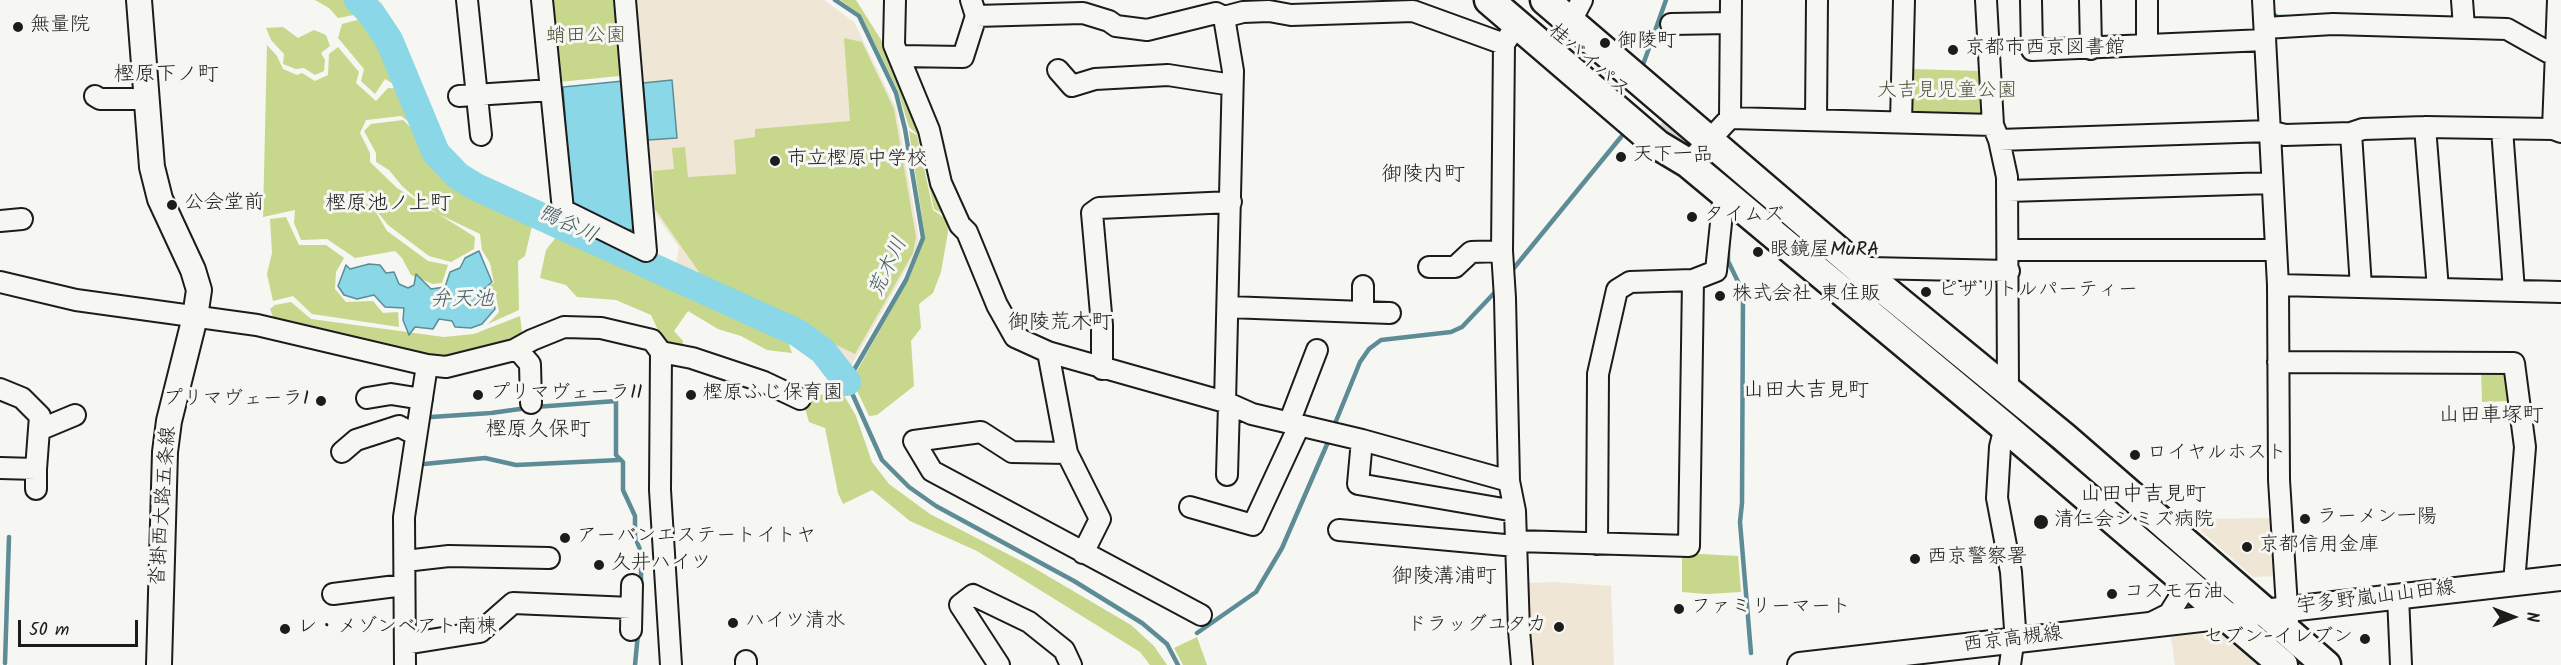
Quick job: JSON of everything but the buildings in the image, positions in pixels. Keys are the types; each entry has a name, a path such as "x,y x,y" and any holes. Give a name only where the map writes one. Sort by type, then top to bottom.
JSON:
{"highway":[{"path":"1489,0 1512,23 1658,145 1688,163 2005,427 2285,665"},
{"path":"1545,0 1576,11 1709,139 1864,273 2008,390 2280,619 2326,665"},
{"name":"桂バイパス","path":"1512,23 1661,124"}],"main road":[{"name":"沓掛西大路五条線","path":"139,0 152,166 160,199 193,270 199,290 195,316 169,421 165,452 159,665"},
{"name":"宇多野嵐山山田線","path":"2228,617 2280,619 2398,596 2561,578"},
{"name":"西京高槻線","path":"1800,665 2228,617"}],"street":[{"path":"467,0 468,96 481,135"},
{"path":"543,0 562,210 646,251 625,0"},
{"path":"894,0 894,45 928,130 941,183 967,232 997,305 1015,337 1048,352 1227,403 1252,414 1362,440 1509,481"},
{"path":"1688,163 1730,118 1731,0"},
{"path":"1816,120 1817,0"},
{"path":"1901,122 1904,0"},
{"path":"1986,0 1996,133 2008,192 2008,390"},
{"path":"2031,0 2032,51 2147,45 2265,30 2463,13 2507,29 2548,52 2557,53"},
{"path":"2090,0 2091,48"},
{"path":"2146,0 2147,45"},
{"path":"2249,0 2265,30"},
{"path":"2263,0 2278,285 2280,619 2285,665"},
{"path":"1730,118 1901,122 1996,133 2269,131 2285,135 2351,133 2363,129 2557,130 2558,0"},
{"path":"900,56 963,57 973,8 1083,13 1109,21 1116,26 1147,30 1216,13 1224,17 1243,12 1269,11 1291,15 1413,5 1512,23 1502,251 1506,298 1509,481 1515,511 1522,665"},
{"path":"1224,17 1233,71 1227,475"},
{"path":"1671,24 1730,23"},
{"path":"1058,70 1072,86 1095,79 1168,75 1232,85"},
{"path":"468,96 551,90"},
{"path":"95,96 100,99 147,99"},
{"path":"2425,128 2438,289"},
{"path":"2502,129 2514,291"},
{"path":"2351,133 2361,287"},
{"path":"2008,192 2272,183"},
{"path":"1597,544 1598,374 1617,290 1630,282 1693,280 1716,271 1724,194"},
{"path":"1102,369 1102,325 1092,213 1099,208 1231,202"},
{"path":"0,221 22,219"},
{"path":"2008,250 2276,250"},
{"path":"1429,267 1455,267 1471,252 1502,251"},
{"path":"1842,292 1869,268 2009,271"},
{"path":"1339,530 1516,544 1689,546 1693,280"},
{"path":"0,282 76,300 279,329 427,365 446,367 517,349 532,339 564,327 631,333 651,340 661,352 764,382 800,399"},
{"path":"2278,285 2561,292"},
{"path":"1363,286 1363,312"},
{"path":"1228,307 1390,313"},
{"path":"517,349 530,364 531,403"},
{"path":"1190,507 1253,525 1294,425 1317,350"},
{"path":"661,352 660,490 671,665"},
{"path":"1048,352 1067,453 1100,519 1083,553"},
{"path":"2278,362 2514,363 2525,447 2514,583"},
{"path":"405,665 404,517 427,365"},
{"path":"0,389 22,398 40,416 36,489"},
{"path":"367,398 391,394 422,399"},
{"path":"39,430 75,415"},
{"path":"342,452 356,440 399,426 416,435"},
{"path":"2005,427 2000,447 1997,498 2009,556 2013,640 2010,665"},
{"path":"1067,453 1012,452 981,432 914,441 932,471 1201,615"},
{"path":"1362,440 1358,484 1515,511"},
{"path":"0,468 36,469"},
{"path":"405,561 449,556 549,558"},
{"path":"2146,626 2169,614 2179,598 2179,575"},
{"path":"333,594 404,585"},
{"path":"631,630 632,585"},
{"path":"999,665 960,605 974,595 1029,622 1064,650 1071,665"},
{"path":"2398,596 2401,665"},
{"path":"405,644 480,632 513,603 631,608"}],"shaded area":[{"name":"市立樫原中学校","path":"629,0 824,0 854,22 896,108 919,238 916,252 847,373 821,342 675,268 679,247 655,214 649,214"},
{"name":"京都信用金庫","path":"2272,518 2277,576 2253,577 2188,519"},
{"name":"ドラッグユタカ","path":"1555,582 1611,586 1614,665 1525,665 1522,583"},
{"path":"2222,633 2259,665 2175,665 2171,636"}],"green space":[{"path":"315,0 352,0 359,7 359,14 338,18 329,8"},
{"name":"蛸田公園","path":"551,0 614,0 620,76 558,82"},
{"path":"840,0 856,0 895,62 915,106 945,215 934,209 918,135 909,127 898,91 861,15"},
{"path":"361,19 382,41 402,78 395,85 385,79 375,94 361,81 364,69 338,38 342,24"},
{"path":"283,27 298,38 314,30 326,35 330,46 321,53 325,60 324,71 315,75 304,68 296,69 283,64 284,54 271,40 266,28"},
{"path":"844,38 862,42 894,109 916,237 913,253 855,354 706,282 655,209 653,171 674,169 672,148 685,147 688,177 736,174 734,140 755,137 755,129 850,121"},
{"path":"267,45 277,56 283,69 297,75 302,73 315,81 328,75 329,54 338,47 359,72 356,83 376,101 388,88 403,89 424,133 401,116 366,120 360,133 370,153 370,162 397,188 475,237 474,249 451,262 429,256 388,225 363,194 345,195 324,202 359,198 374,209 387,231 428,261 448,265 442,283 433,284 411,275 402,258 395,251 355,258 327,239 301,240 294,223 295,210 263,217"},
{"name":"大吉見児童公園","path":"1911,69 1982,71 1983,112 1977,117 1918,117 1911,109"},
{"path":"403,120 424,140 427,153 439,172 476,200 509,215 522,218 532,226 525,256 518,261 519,310 488,324 499,312 496,296 485,294 486,287 494,283 490,263 482,250 480,234 430,210 402,186 389,170 376,162 376,153 364,131 371,124"},
{"path":"909,131 917,135 933,210 947,220 948,232 941,272 933,293 919,304 921,328 911,341 914,386 877,415 869,416 852,380 910,276 925,237"},
{"path":"286,217 299,245 326,245 344,258 336,272 335,289 346,302 373,301 383,313 398,312 399,327 312,314 293,296 273,301 267,274 272,253 270,219"},
{"path":"560,232 786,336 792,353 767,350 741,336 718,329 688,311 674,331 683,341 683,351 664,343 651,315 616,300 577,297 566,285 540,278 546,250"},
{"path":"291,302 311,319 444,337 474,334 520,316 523,340 447,362 275,322 270,309 275,305"},
{"path":"2502,370 2511,379 2513,401 2482,402 2481,371"},
{"path":"838,385 856,416 872,462 889,484 930,514 1029,565 1131,625 1154,646 1167,665 1150,665 1140,652 977,551 910,521 872,490 843,504 838,493 825,428 809,422 804,405"},
{"path":"1682,553 1738,556 1741,592 1707,594 1682,592"},
{"path":"1197,637 1207,665 1183,665 1174,648"}],"water":[{"path":"672,80 677,138 648,140 643,83"},
{"path":"623,81 634,229 628,230 574,206 571,199 563,87"},
{"name":"弁天池","path":"479,251 492,282 482,291 484,297 493,298 495,309 482,324 471,328 455,327 452,321 439,319 433,329 415,327 409,335 403,320 404,308 385,307 374,295 357,299 344,295 338,286 346,265 350,269 369,264 380,265 386,273 394,272 399,284 408,288 414,285 416,274 431,289 445,287 450,272 460,268 465,258"}],"waterway":[{"name":"鴨谷川","path":"358,0 371,13 389,40 436,153 458,176 476,187 798,333 823,351 847,382"},
{"name":"荒木川","path":"835,0 859,16 896,93 905,129 923,238 906,280 847,382 882,460 909,487 936,506 1074,581 1142,623 1167,644 1178,665"},
{"path":"1644,62 1666,0"},
{"path":"2270,11 2277,17 2286,17"},
{"path":"1509,274 1621,137"},
{"path":"1728,244 1728,261 1743,292 1740,522 1751,653"},
{"path":"1334,426 1360,362 1369,349 1381,340 1451,332 1462,327 1498,289"},
{"path":"535,407 616,401 616,455 623,462 623,490 635,516 635,537 641,552 641,587"},
{"path":"431,417 527,408"},
{"path":"1197,633 1256,592 1282,548 1328,442"},
{"path":"424,464 485,458 516,465 619,460"},
{"path":"5,663 9,537"},
{"path":"635,665 641,601"}],"tunnel":[{"path":"1661,124 1716,170"},
{"path":"2196,572 2264,629"}],"place":[{"name":"無量院","path":"18,27"},
{"name":"御陵町","path":"1605,43"},
{"name":"京都市西京図書館","path":"1953,50"},
{"name":"天下一品","path":"1621,157"},
{"name":"市立樫原中学校","path":"775,161"},
{"name":"公会堂前","path":"172,205"},
{"name":"タイムズ","path":"1692,217"},
{"name":"眼鏡屋MuRA","path":"1758,252"},
{"name":"ピザリトルパーティー","path":"1926,292"},
{"name":"株式会社 東住販","path":"1720,296"},
{"name":"プリマヴェーラII","path":"478,395"},
{"name":"樫原ふじ保育園","path":"691,395"},
{"name":"プリマヴェーラI","path":"321,401"},
{"name":"ロイヤルホスト","path":"2135,455"},
{"name":"ラーメン一陽","path":"2305,519"},
{"name":"清仁会シミズ病院","path":"2041,522"},
{"name":"アーバンエステートイトヤ","path":"565,538"},
{"name":"京都信用金庫","path":"2247,547"},
{"name":"西京警察署","path":"1915,559"},
{"name":"久井ハイツ","path":"599,565"},
{"name":"コスモ石油","path":"2112,594"},
{"name":"ファミリーマート","path":"1679,609"},
{"name":"ハイツ清水","path":"733,623"},
{"name":"ドラッグユタカ","path":"1559,627"},
{"name":"レ・メゾンベアト南棟","path":"285,629"},
{"name":"セブン-イレブン","path":"2365,639"}],"district":[{"name":"樫原下ノ町","path":"166,76"},
{"name":"御陵内町","path":"1423,176"},
{"name":"樫原池ノ上町","path":"388,205"},
{"name":"御陵荒木町","path":"1060,324"},
{"name":"山田大吉見町","path":"1806,392"},
{"name":"山田車塚町","path":"2491,417"},
{"name":"樫原久保町","path":"538,431"},
{"name":"山田中吉見町","path":"2143,496"},
{"name":"御陵溝浦町","path":"1444,578"}]}
